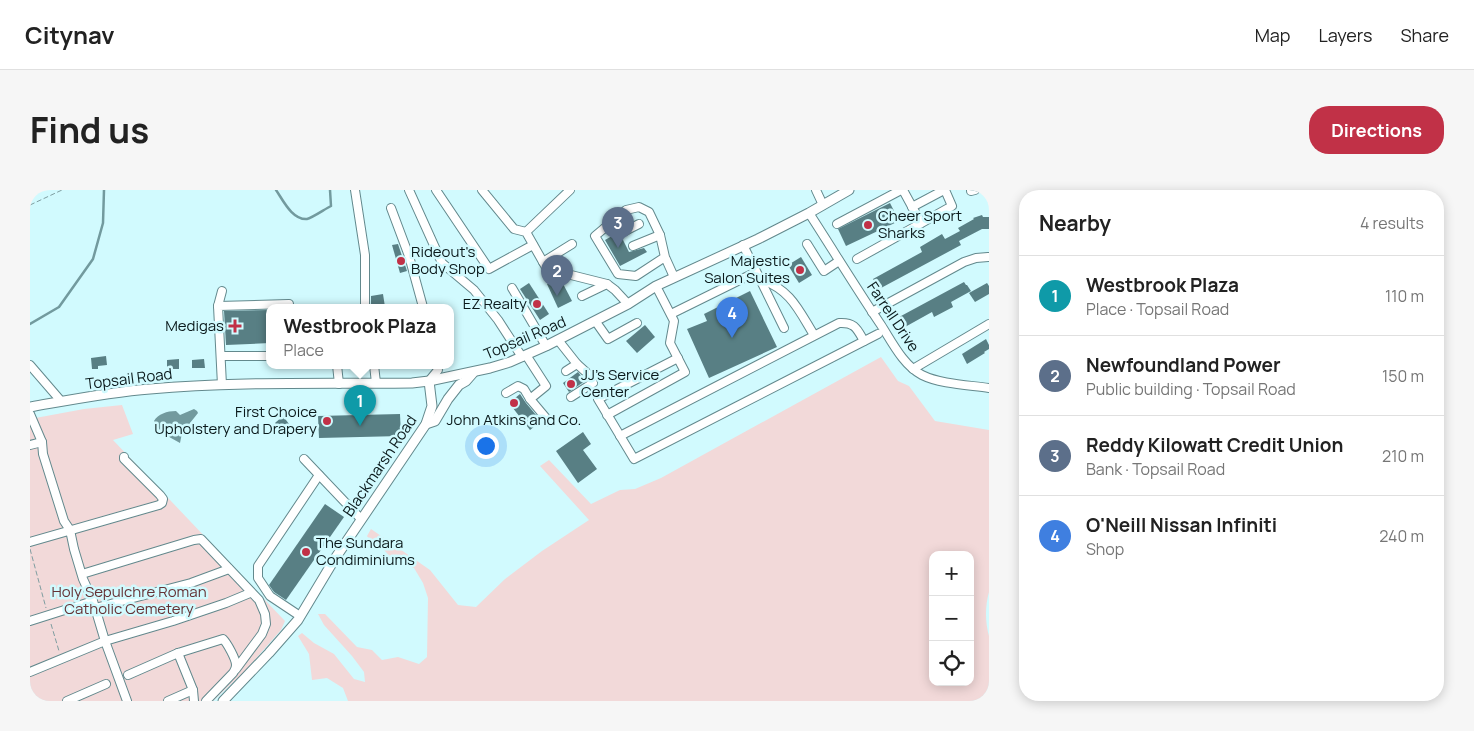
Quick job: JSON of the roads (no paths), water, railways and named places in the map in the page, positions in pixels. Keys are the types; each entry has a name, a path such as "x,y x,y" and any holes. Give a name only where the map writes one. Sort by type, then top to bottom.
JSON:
{"main road":[{"name":"Topsail Road","path":"30,407 147,389 222,385 429,381 473,373 524,356 596,322 656,286 809,213 848,190"},
{"path":"426,424 434,421 458,385 473,373"},
{"name":"Blackmarsh Road","path":"222,701 269,653 300,616 334,560 426,424 432,406 429,381"}],"street":[{"path":"355,190 365,256 365,304"},
{"path":"409,190 442,263 474,290 546,386 530,399"},
{"path":"436,190 489,269 534,245"},
{"path":"482,190 514,229 526,232 547,269 606,284 615,290 628,304"},
{"path":"526,232 570,190"},
{"path":"816,190 823,205"},
{"path":"837,224 889,193 902,190 921,223"},
{"path":"858,259 952,206 944,190 912,207"},
{"path":"971,190 975,190"},
{"path":"665,257 636,276 618,274 595,236 626,210 639,206 649,212 660,235 665,257 674,277"},
{"path":"391,208 409,256 422,304"},
{"name":"Farrell Drive","path":"809,213 872,312 913,369 933,379 989,388"},
{"path":"616,218 625,231 639,224"},
{"path":"633,246 660,235"},
{"path":"543,262 572,244"},
{"path":"807,244 824,271 839,261"},
{"path":"743,245 784,328"},
{"path":"872,312 964,262 988,257"},
{"path":"671,314 758,275"},
{"path":"758,275 783,290 795,305 814,336"},
{"path":"582,296 606,284"},
{"path":"606,414 685,372 670,343 674,321 656,286"},
{"path":"512,288 546,346"},
{"path":"222,292 218,306 222,385"},
{"path":"218,306 266,305"},
{"path":"596,322 608,339 637,323"},
{"path":"620,436 839,323 849,322 856,328 864,341"},
{"path":"913,369 989,324"},
{"path":"678,358 598,400 634,459 878,334"},
{"path":"558,340 577,364 587,373 593,383 571,397"},
{"path":"221,356 266,356"},
{"path":"566,371 577,364"},
{"path":"30,365 61,401"},
{"path":"337,369 339,384"},
{"path":"374,369 376,383"},
{"path":"429,381 438,369"},
{"path":"506,393 518,386 524,389 547,422"},
{"path":"30,414 42,442 43,454 64,521 70,530 82,574 127,701"},
{"path":"30,445 42,442"},
{"path":"30,542 162,504 160,495 124,457"},
{"path":"304,459 361,519"},
{"path":"300,616 270,596 258,578 258,566 319,475"},
{"path":"82,574 199,539 202,540 261,605 265,614 266,624 262,634 230,677 206,701"},
{"path":"30,621 48,615 190,582 229,569"},
{"path":"30,672 105,641 234,601 250,593"},
{"path":"128,675 178,653 223,639 235,662 236,669"},
{"path":"178,653 193,690 194,701"},
{"path":"67,701 106,684"},
{"path":"168,701 193,690"}],"water":[{"path":"194,409 198,413 182,433 180,443 162,433 154,421 158,416 166,412 176,411 180,415"}],"waterway":[{"path":"30,324 59,307 93,259 103,223 104,190"},
{"path":"276,190 292,213 307,219 331,206 330,190"}],"place":[{"name":"Cheer Sport Sharks","path":"868,225"},
{"name":"Reddy Kilowatt Credit Union","path":"618,248"},
{"name":"Rideout's Body Shop","path":"401,261"},
{"name":"Majestic Salon Suites","path":"800,270"},
{"name":"Newfoundland Power","path":"557,296"},
{"name":"EZ Realty","path":"537,304"},
{"name":"Medigas","path":"235,326"},
{"name":"O'Neill Nissan Infiniti","path":"732,338"},
{"name":"JJ's Service Center","path":"571,384"},
{"name":"John Atkins and Co.","path":"514,403"},
{"name":"First Choice Upholstery and Drapery","path":"327,421"},
{"name":"Westbrook Plaza","path":"360,426"},
{"name":"The Sundara Condiminiums","path":"306,552"}],"park label":[{"name":"Holy Sepulchre Roman Catholic Cemetery","path":"129,600"}]}
